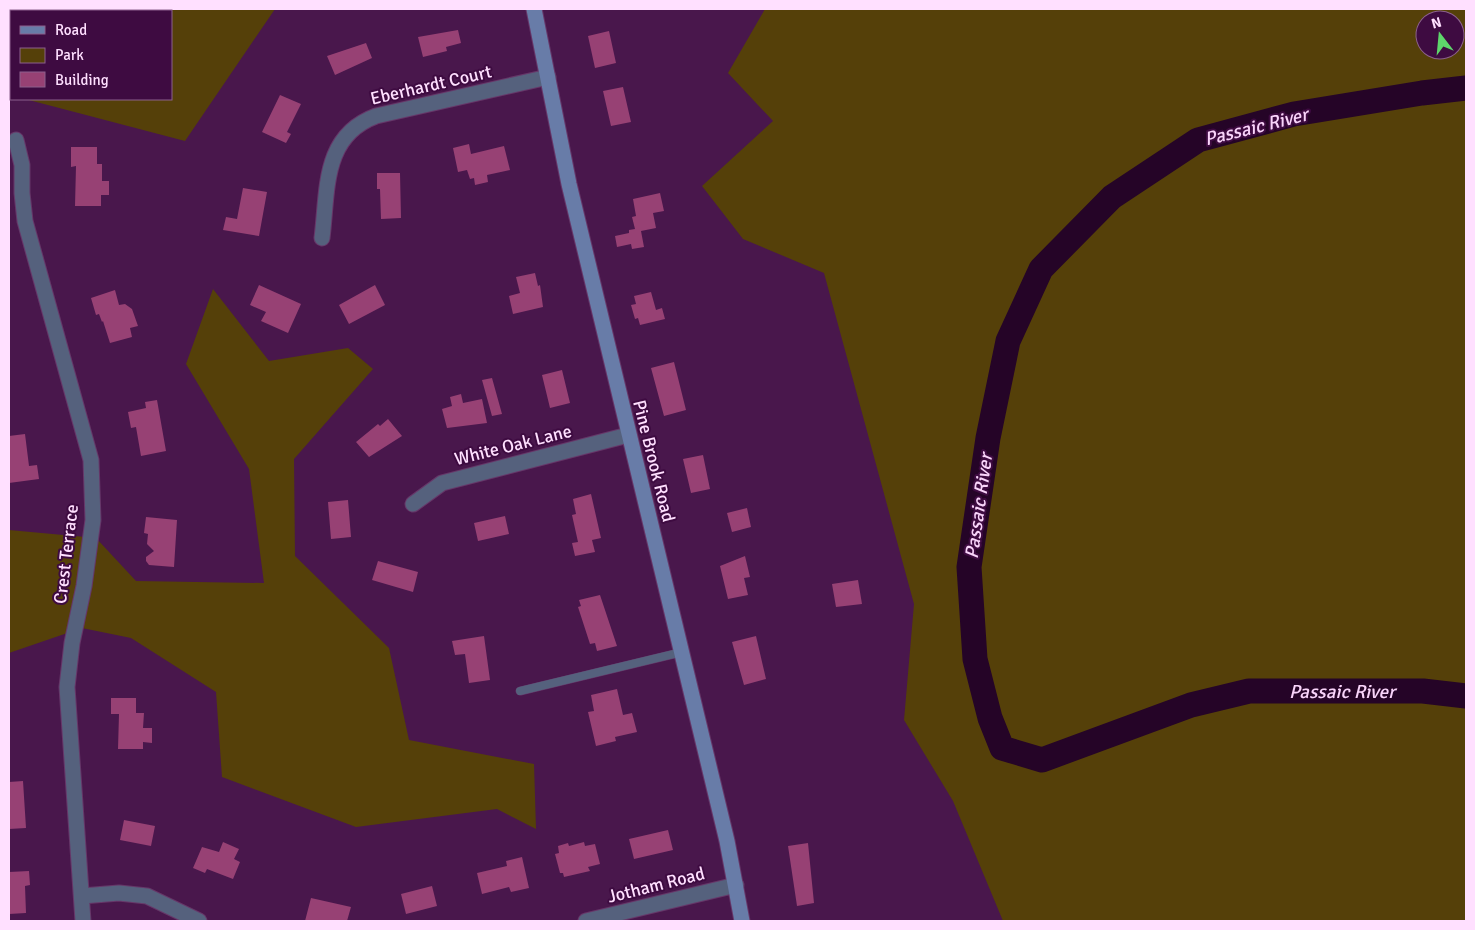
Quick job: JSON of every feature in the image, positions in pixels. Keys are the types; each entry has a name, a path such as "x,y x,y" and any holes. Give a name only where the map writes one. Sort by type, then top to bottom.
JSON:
{"street":[{"name":"Pine Brook Road","path":"534,9 569,184 628,435 682,652 736,884 742,921"},
{"name":"Eberhardt Court","path":"322,238 332,160 339,143 359,123 376,116 548,77"},
{"name":"Crest Terrace","path":"16,140 22,165 25,221 91,460 92,528 84,586 72,643 67,687 83,921"},
{"name":"White Oak Lane","path":"413,504 442,483 628,435"},
{"name":"Jotham Road","path":"586,921 736,884"},
{"path":"82,896 119,893 147,896 199,921"}],"lane":[{"path":"520,691 682,652"}],"green space":[{"path":"9,9 275,9 185,141 29,100 172,100 172,10 10,10 9,94"},
{"path":"765,9 1466,9 1466,921 1003,921 953,801 904,720 914,604 824,273 743,239 702,186 773,121 728,73"},
{"path":"213,289 269,361 348,348 373,369 294,459 295,556 389,648 409,740 534,764 536,829 497,809 356,827 222,777 216,692 131,638 82,628 9,653 9,530 96,538 136,581 264,583 249,469 186,364"}],"building":[{"path":"458,30 461,43 446,47 447,51 423,57 418,37"},
{"path":"609,31 616,63 595,68 588,36"},
{"path":"366,43 372,58 335,75 327,56"},
{"path":"623,87 631,122 611,126 603,91"},
{"path":"280,95 301,104 287,132 291,134 286,143 262,132"},
{"path":"469,144 471,154 504,146 510,170 487,175 488,182 475,185 474,178 470,179 467,170 458,172 453,148"},
{"path":"71,147 97,147 97,164 102,164 102,181 109,181 109,195 101,195 101,206 75,206 76,166 71,167"},
{"path":"377,173 400,173 401,218 381,219 380,189 377,189"},
{"path":"243,188 267,192 259,236 223,230 226,217 237,219"},
{"path":"660,193 664,211 653,213 656,228 641,231 644,247 632,249 631,244 617,247 615,236 629,233 629,230 635,229 632,217 636,216 633,199"},
{"path":"535,273 538,286 540,285 543,307 513,314 509,296 520,293 516,277"},
{"path":"259,285 301,304 288,333 261,321 266,312 250,305"},
{"path":"375,285 385,305 349,324 339,305"},
{"path":"115,290 119,305 125,304 132,309 138,326 130,328 132,337 110,343 103,321 99,314 96,315 91,298"},
{"path":"651,292 656,310 662,308 665,319 640,325 638,318 635,319 631,305 636,304 634,296"},
{"path":"674,362 686,410 664,416 651,368"},
{"path":"562,370 570,403 550,408 542,375"},
{"path":"492,378 502,414 492,416 482,380"},
{"path":"461,394 463,403 482,399 487,423 447,428 442,409 452,406 450,397"},
{"path":"157,400 166,451 141,456 136,427 131,428 128,412 146,408 145,402"},
{"path":"388,419 402,436 369,457 356,442 378,424 380,426"},
{"path":"25,434 29,466 37,465 39,479 9,483 9,436"},
{"path":"703,455 710,489 691,493 683,459"},
{"path":"591,494 601,538 592,540 595,552 575,556 572,543 578,542 572,515 576,514 573,499"},
{"path":"348,500 351,537 331,539 328,502"},
{"path":"747,508 751,527 732,532 727,513"},
{"path":"505,516 509,534 478,541 474,523"},
{"path":"146,517 177,520 174,567 149,565 146,561 146,557 154,551 147,544 148,534 144,533"},
{"path":"745,556 750,577 744,578 748,595 728,599 720,566"},
{"path":"378,561 418,572 413,592 372,580"},
{"path":"858,580 862,604 836,607 832,584"},
{"path":"600,595 617,646 597,651 595,643 590,644 578,607 581,606 579,600"},
{"path":"484,636 490,680 469,683 465,654 455,655 452,641"},
{"path":"756,636 766,679 744,685 732,642"},
{"path":"617,689 623,715 632,713 637,732 615,737 616,741 596,746 588,712 594,711 591,695"},
{"path":"111,698 136,698 136,713 144,713 143,728 152,728 152,743 143,742 143,749 118,749 119,714 111,714"},
{"path":"23,781 26,828 9,829 9,782"},
{"path":"124,820 155,826 151,846 120,840"},
{"path":"668,830 673,850 634,859 629,839"},
{"path":"223,842 239,849 234,859 240,862 233,879 207,869 205,873 193,868 202,847 219,852"},
{"path":"584,842 585,846 595,844 600,864 588,867 590,871 564,877 563,873 560,873 555,854 559,853 558,846 568,843 569,846"},
{"path":"808,843 814,903 797,906 788,846"},
{"path":"522,857 529,888 511,892 509,887 482,894 477,873 507,866 506,861"},
{"path":"29,871 30,885 25,886 26,913 9,914 9,872"},
{"path":"432,886 437,906 406,914 401,894"},
{"path":"311,898 351,907 347,921 305,921"}],"waterway":[{"name":"Passaic River","path":"1466,88 1422,93 1294,114 1198,140 1112,197 1041,269 1008,341 988,438 969,567 975,659 990,718 1002,748 1042,760 1191,705 1249,691 1423,691 1466,696"}]}
